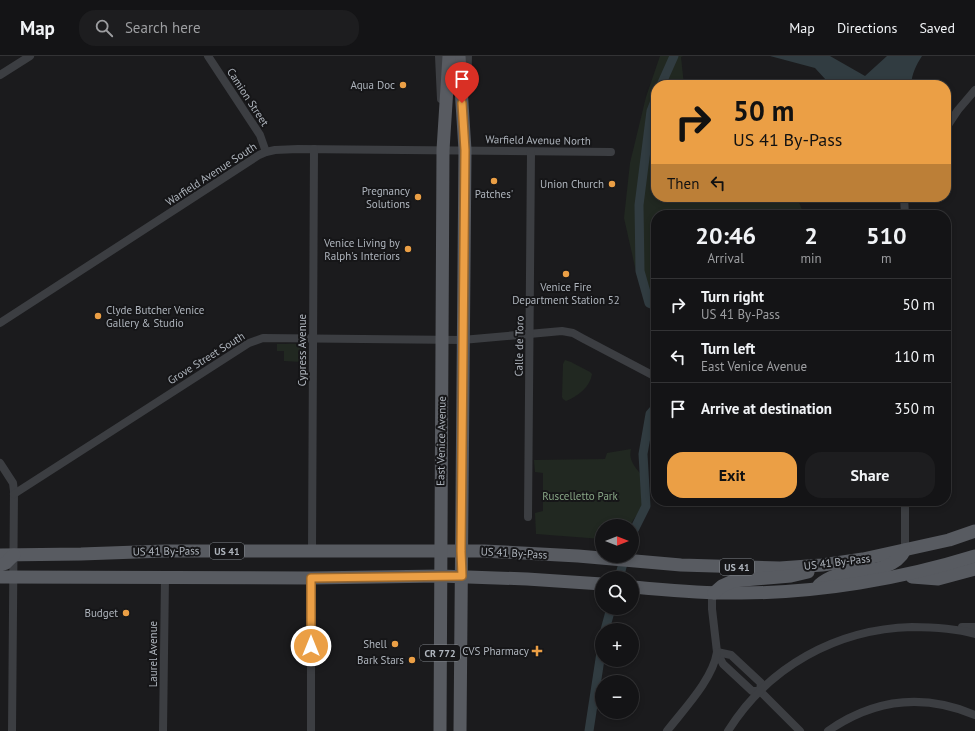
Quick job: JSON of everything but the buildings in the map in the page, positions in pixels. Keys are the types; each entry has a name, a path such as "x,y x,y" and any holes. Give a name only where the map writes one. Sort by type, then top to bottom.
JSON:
{"main road":[{"name":"East Venice Avenue","path":"440,731 443,150 449,56"},
{"name":"East Venice Avenue","path":"459,56 465,150 462,340 462,576 460,731"},
{"name":"US 41 By-Pass","path":"0,555 165,550 461,551 611,559 688,566 759,568 822,564 863,559 949,540 975,532"},
{"path":"812,589 837,576 889,566 898,560 905,550"},
{"path":"0,565 6,563 14,554"},
{"name":"US 41 By-Pass","path":"639,588 714,593 759,593 812,589 898,576 951,564 975,556"},
{"path":"714,593 722,586 733,581 777,578 802,574 822,564"},
{"path":"898,576 938,579 975,569"},
{"path":"0,577 311,578 462,576 595,584"}],"street":[{"path":"0,75 30,56"},
{"name":"Camion Street","path":"208,56 260,135 266,152"},
{"name":"East Venice Avenue","path":"439,56 443,150"},
{"name":"East Venice Avenue","path":"465,150 468,56"},
{"path":"951,120 975,90"},
{"name":"Warfield Avenue South","path":"0,323 259,155 266,152 288,149 465,150"},
{"name":"Cypress Avenue","path":"312,550 314,149"},
{"name":"Warfield Avenue North","path":"465,150 611,152"},
{"name":"Calle de Toro","path":"528,517 531,152"},
{"name":"Grove Street South","path":"14,492 249,342 263,338 462,340 530,335 559,331 573,334 651,374"},
{"path":"0,463 13,483 14,492 12,731"},
{"path":"905,506 905,550"},
{"name":"Laurel Avenue","path":"163,731 165,577"},
{"path":"311,578 311,731"},
{"path":"714,593 712,618 717,652 723,664 752,691 760,691 800,731"},
{"path":"941,627 957,629 975,634"},
{"path":"728,731 747,704 774,678 797,661 837,641 868,632 886,629 975,627"},
{"path":"717,652 731,655 761,683 760,691"},
{"path":"667,731 707,679 714,666 717,652"},
{"path":"828,731 865,711 899,702 936,703 957,708 975,715"}],"green space":[{"path":"660,56 683,56 681,57 683,80 652,80"},
{"path":"651,82 651,202 799,202 802,210 651,210 651,306 637,276 624,218 630,163"},
{"path":"277,344 297,344 304,347 307,358 307,367 302,368 302,362 284,361 284,351 277,351"},
{"path":"565,360 592,374 586,387 566,401 562,397 563,364"},
{"name":"Ruscelletto Park","path":"631,449 630,456 632,461 648,487 647,498 634,519 595,519 595,538 536,534 535,513 543,511 543,473 535,472 534,460 605,459 607,453"}],"shaded area":[{"path":"770,56 830,56 865,76 887,56 922,56 912,80 826,80 815,68"}],"waterway":[{"path":"663,80 674,56"},
{"path":"651,111 639,205 640,271 649,303 651,304"},
{"path":"639,520 646,506 643,454 651,413"},
{"path":"621,571 623,563"},
{"path":"607,623 609,615"},
{"path":"589,731 599,667"}],"place":[{"name":"Aqua Doc","path":"403,85"},
{"name":"Patches'","path":"494,181"},
{"name":"Union Church","path":"612,184"},
{"name":"Pregnancy Solutions","path":"418,197"},
{"name":"Venice Living by Ralph's Interiors","path":"408,249"},
{"name":"Venice Fire Department Station 52","path":"566,274"},
{"name":"Clyde Butcher Venice Gallery & Studio","path":"98,316"},
{"name":"Budget","path":"126,613"},
{"name":"Shell","path":"395,644"},
{"name":"CVS Pharmacy","path":"537,651"},
{"name":"Bark Stars","path":"412,660"}],"route":[{"path":"311,646 311,578 462,576 462,356 465,150 462,103"}]}
